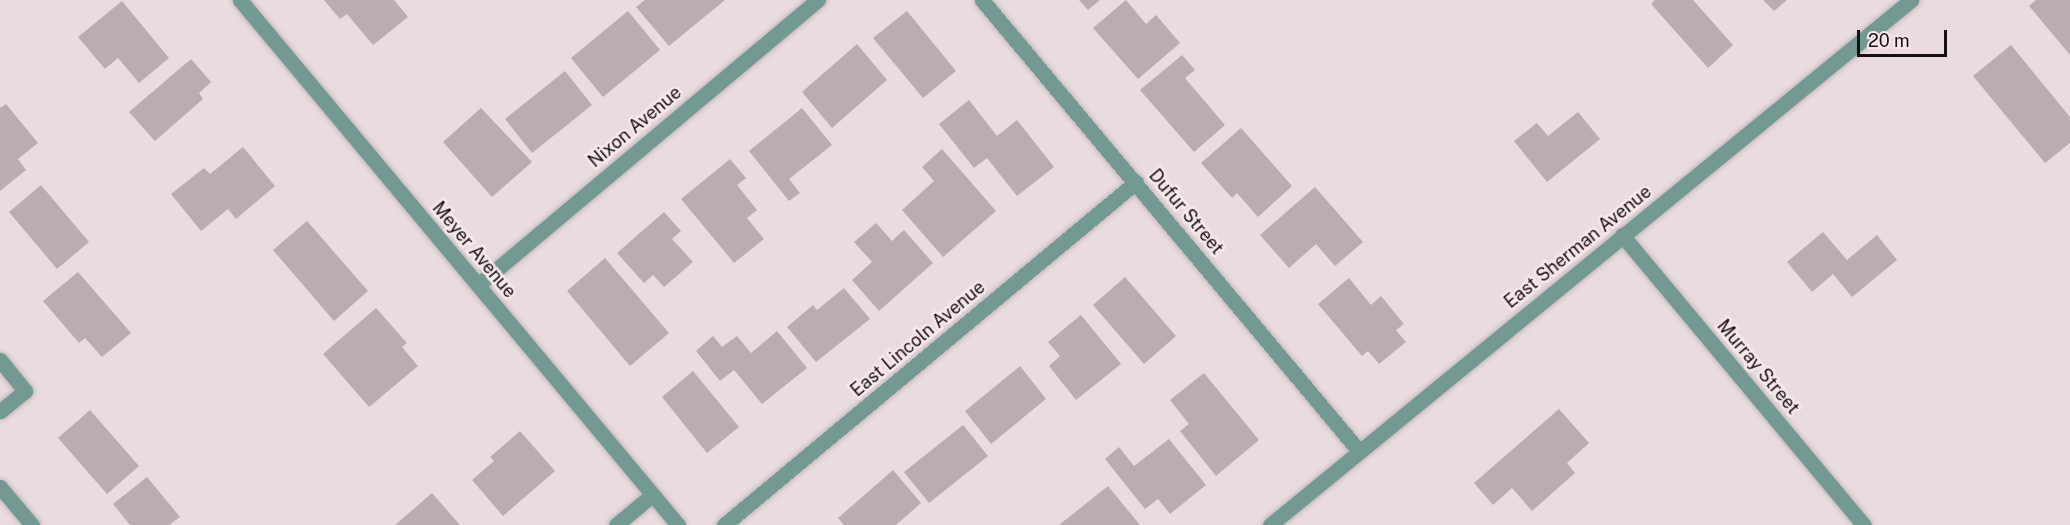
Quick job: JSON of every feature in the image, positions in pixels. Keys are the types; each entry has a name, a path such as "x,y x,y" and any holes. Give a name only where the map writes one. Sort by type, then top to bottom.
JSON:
{"street":[{"name":"Meyer Avenue","path":"240,0 678,525"},
{"name":"Nixon Avenue","path":"478,285 818,0"},
{"name":"Dufur Street","path":"982,0 1359,451"},
{"name":"East Sherman Avenue","path":"1270,525 1911,0"},
{"name":"East Lincoln Avenue","path":"724,525 1136,182"},
{"name":"Murray Street","path":"1622,235 1864,525"},
{"path":"0,360 25,391 0,411"},
{"path":"0,487 32,525"},
{"path":"616,525 652,495"}],"building":[{"path":"324,0 394,0 408,17 373,45 347,14 340,19"},
{"path":"645,0 725,0 669,46 636,7"},
{"path":"1079,0 1100,0 1088,10"},
{"path":"1126,0 1146,24 1156,15 1180,43 1138,79 1093,28"},
{"path":"1655,0 1693,0 1733,45 1708,68 1651,4"},
{"path":"1763,0 1787,0 1774,11"},
{"path":"2036,0 2070,0 2070,55 2029,6"},
{"path":"122,1 169,58 139,83 118,58 105,69 78,37"},
{"path":"628,11 660,50 603,97 571,58"},
{"path":"907,11 956,71 923,98 873,38"},
{"path":"857,44 887,80 832,128 802,92"},
{"path":"2011,45 2070,117 2070,143 2045,163 1973,76"},
{"path":"1182,55 1195,70 1185,78 1225,125 1194,152 1140,90"},
{"path":"191,59 211,82 199,93 203,99 155,141 129,112"},
{"path":"565,71 592,105 532,153 505,119"},
{"path":"969,100 997,136 1017,120 1054,167 1017,196 987,158 974,168 939,124"},
{"path":"6,104 38,143 18,159 26,170 0,191 0,108"},
{"path":"481,108 532,162 492,197 443,142"},
{"path":"802,108 832,145 789,179 800,193 789,201 749,151"},
{"path":"1578,112 1600,139 1547,182 1514,141 1537,123 1548,136"},
{"path":"1241,128 1292,186 1258,217 1237,193 1232,198 1201,163"},
{"path":"243,147 275,186 236,219 228,209 201,231 171,194 204,168 210,174"},
{"path":"942,149 996,211 943,257 902,210 934,181 922,167"},
{"path":"730,159 746,178 737,185 757,210 747,218 764,239 734,263 681,199"},
{"path":"41,185 89,242 57,269 9,212"},
{"path":"1315,187 1363,242 1335,266 1316,244 1289,268 1260,235"},
{"path":"664,212 681,231 672,239 693,262 664,287 653,275 644,283 617,253"},
{"path":"307,221 368,291 334,321 273,250"},
{"path":"876,223 892,241 904,230 933,263 879,311 852,280 872,262 854,242"},
{"path":"1823,232 1847,260 1877,235 1897,260 1852,297 1833,274 1812,292 1787,262"},
{"path":"605,258 669,333 630,366 567,291"},
{"path":"78,272 131,333 102,357 85,338 79,343 43,301"},
{"path":"1125,277 1176,336 1144,364 1093,305"},
{"path":"1349,278 1371,305 1381,296 1404,324 1396,330 1406,342 1379,364 1368,351 1362,356 1318,304"},
{"path":"844,288 870,319 816,362 787,327 813,305 817,310"},
{"path":"376,308 407,343 402,347 418,366 369,407 323,354"},
{"path":"1081,315 1121,364 1076,400 1049,366 1060,356 1048,342"},
{"path":"777,331 807,368 762,404 734,370 720,381 696,351 713,336 722,347 737,336 751,353"},
{"path":"1020,366 1046,399 991,444 965,411"},
{"path":"693,371 739,427 707,453 662,397"},
{"path":"1204,373 1259,440 1216,476 1180,431 1189,424 1170,400"},
{"path":"1559,409 1589,443 1567,463 1575,473 1532,511 1512,488 1493,505 1474,483"},
{"path":"90,410 139,466 107,494 58,438"},
{"path":"963,425 988,456 929,503 904,472"},
{"path":"520,431 555,471 503,516 472,480 494,461 490,457"},
{"path":"1169,439 1206,485 1170,514 1158,499 1145,509 1105,459 1119,447 1134,466"},
{"path":"893,470 921,503 896,525 844,525 838,518"},
{"path":"147,477 180,517 169,525 130,525 113,504"},
{"path":"1108,486 1140,525 1059,525"},
{"path":"432,493 460,525 395,525"}]}
